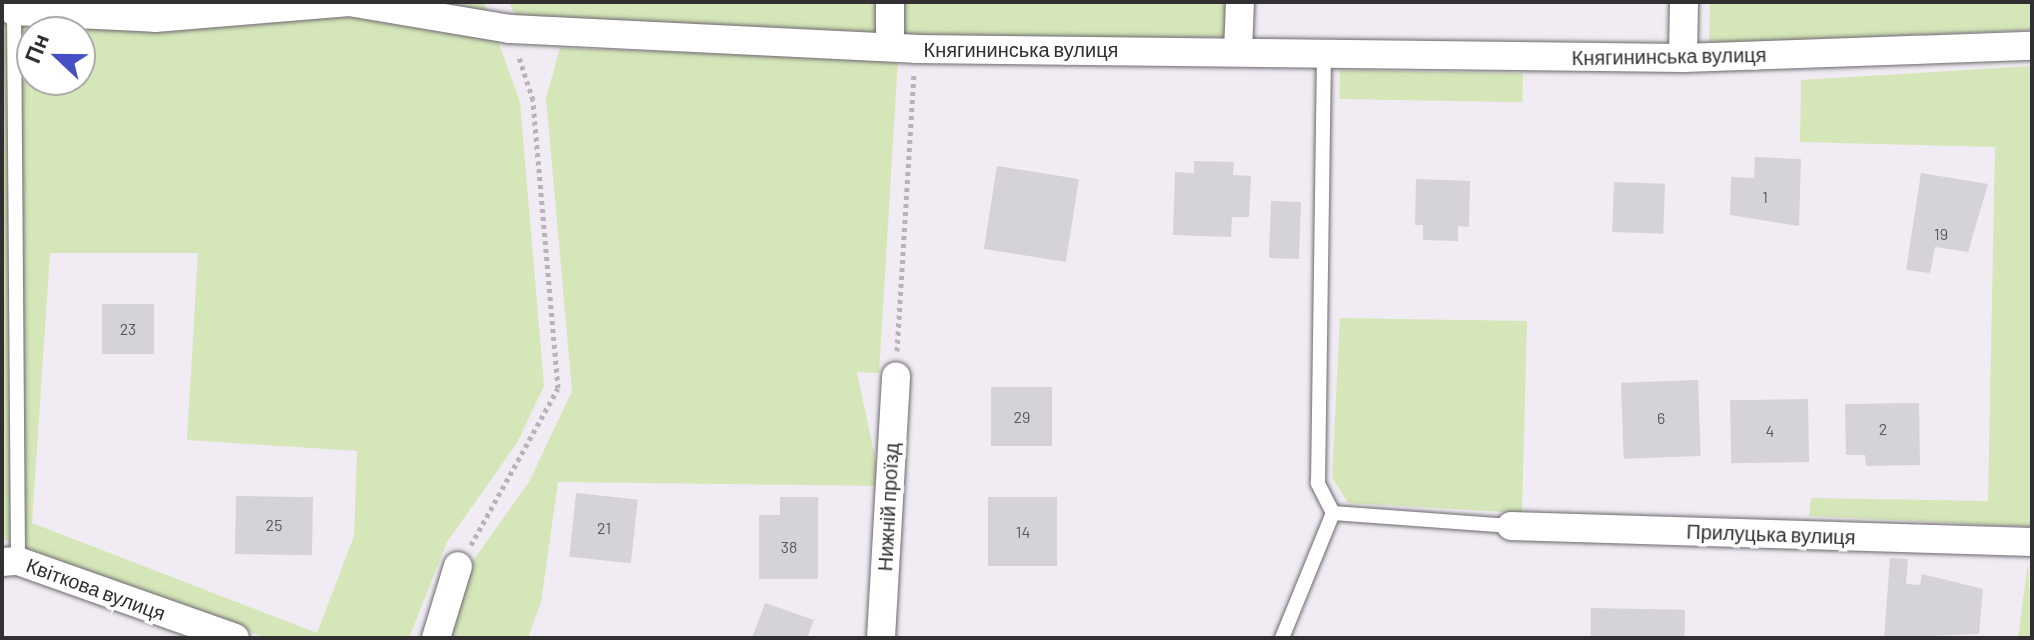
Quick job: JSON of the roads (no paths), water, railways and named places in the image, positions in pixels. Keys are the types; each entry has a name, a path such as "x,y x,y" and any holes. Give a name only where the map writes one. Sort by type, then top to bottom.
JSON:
{"street":[{"name":"Княгининська вулиця","path":"14,7 155,18 349,2 510,29 903,47 1238,51 1324,56 1683,58 2032,46"},
{"path":"498,2 510,29"},
{"path":"890,2 903,47"},
{"path":"1238,51 1240,2"},
{"path":"1683,58 1684,2"},
{"name":"Нижній проїзд","path":"881,638 896,376"},
{"name":"Прилуцька вулиця","path":"1511,526 2032,542"},
{"name":"Квіткова вулиця","path":"10,561 235,638"},
{"path":"436,638 458,566"}],"lane":[{"path":"10,561 14,7"},
{"path":"1282,638 1333,513 1318,483 1324,56"},
{"path":"1333,513 1511,526"}]}
